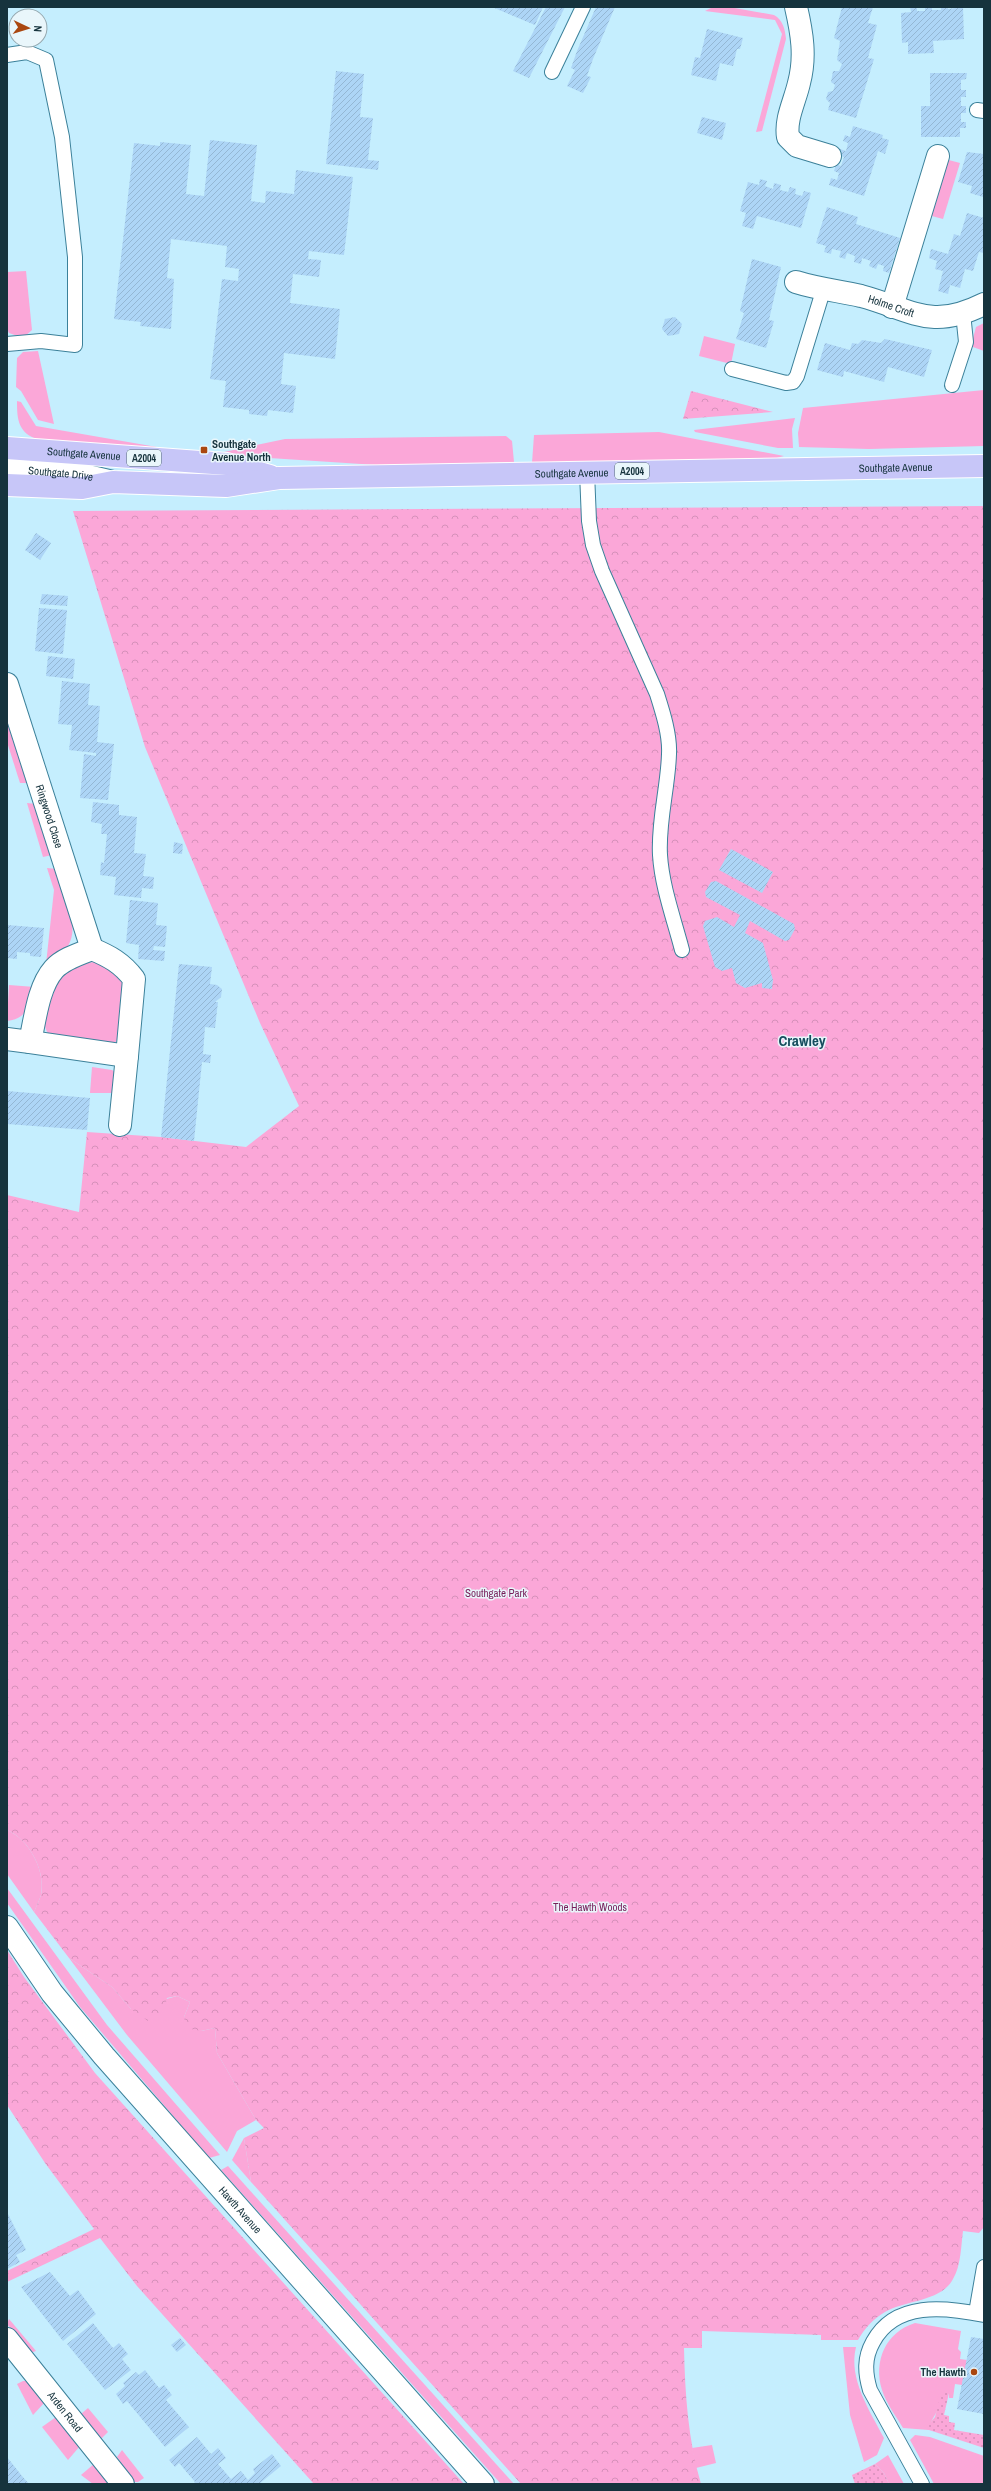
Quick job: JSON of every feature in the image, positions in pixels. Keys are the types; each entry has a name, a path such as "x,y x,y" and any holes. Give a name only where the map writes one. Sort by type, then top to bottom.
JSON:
{"main road":[{"name":"Southgate Avenue","path":"7,448 227,464 279,478"},
{"name":"Southgate Avenue","path":"7,485 82,488 113,482 226,486 279,478 984,466"}],"street":[{"path":"796,7 803,34 803,58 800,82 788,121 788,137 797,146 830,156"},
{"path":"892,307 938,156"},
{"name":"Holme Croft","path":"796,282 823,291 860,296 930,318 948,317 964,313 984,304"},
{"name":"Southgate Drive","path":"7,468 83,475 113,482"},
{"name":"Ringwood Close","path":"7,684 92,949"},
{"path":"30,1042 39,998 54,970 73,956 92,949 108,955 126,968 134,978 120,1125"},
{"path":"7,1039 127,1056"},
{"name":"Hawth Avenue","path":"7,1927 52,1993 104,2056 483,2484"},
{"name":"Arden Road","path":"7,2339 123,2484"}],"lane":[{"path":"552,72 583,7"},
{"path":"7,55 27,52 39,55 46,60 62,137 75,257 75,345 41,342 7,344"},
{"path":"732,369 786,383 792,382 797,376 823,291"},
{"path":"952,385 966,342 964,313"},
{"path":"587,472 589,521 593,545 602,571 658,694 662,711 669,754 662,802 660,856 664,881 682,950"},
{"path":"922,2484 870,2390 866,2376 866,2360 878,2332 889,2321 909,2312 948,2310 980,2314 984,2267"}],"green space":[{"path":"713,7 729,7 774,15 780,19 783,25 786,39 762,131 756,132 782,34 775,20 705,11"},
{"path":"945,159 960,163 943,219 928,215"},
{"path":"26,271 32,330 23,338 9,333 7,329 7,272"},
{"path":"984,323 984,351 973,347 972,342 976,327"},
{"path":"704,336 735,344 731,364 699,356"},
{"path":"38,351 54,424 38,420 21,391 16,387 17,358 23,352"},
{"path":"984,390 984,446 869,449 799,447 798,433 803,408"},
{"path":"691,391 773,412 683,419"},
{"path":"17,401 21,402 36,426 174,450 39,440 27,434 20,425 17,414"},
{"path":"795,418 792,429 793,448 778,448 695,432 694,430"},
{"path":"659,432 784,456 773,459 532,463 534,435"},
{"path":"506,436 512,441 514,462 392,466 225,455 224,452 285,439"},
{"name":"Southgate Park","path":"984,506 984,2227 979,2233 963,2231 958,2268 956,2274 947,2287 940,2292 922,2300 902,2305 885,2312 869,2324 858,2340 821,2340 821,2335 702,2331 702,2348 684,2348 685,2382 690,2434 701,2484 521,2484 251,2182 244,2138 264,2128 256,2120 217,2053 215,2028 201,2031 186,2028 184,2017 190,2002 177,1996 167,1998 163,2014 148,2021 131,2009 112,1987 69,1958 34,1912 41,1895 42,1886 41,1876 34,1857 29,1848 15,1834 7,1830 7,1195 79,1212 87,1132 161,1137 246,1147 299,1106 260,1023 145,747 73,511"},
{"path":"7,707 30,783 20,783 7,742"},
{"path":"27,803 36,804 52,855 43,857"},
{"path":"47,868 57,869 70,908 73,928 72,938 68,946 58,956 46,964 54,890"},
{"path":"93,962 105,964 124,982 119,1036 115,1043 49,1035 45,1028 44,1020 47,1002 51,993 66,972 72,968"},
{"path":"9,985 35,987 27,1010 14,1020 7,1021"},
{"path":"92,1067 112,1070 118,1074 116,1093 90,1093"},
{"path":"7,1830 15,1834 29,1848 38,1866 42,1886 41,1895 34,1912 7,1874"},
{"path":"7,1888 107,2025 220,2155 209,2158 80,2007 7,1903"},
{"path":"7,1950 24,1977 95,2073 464,2484 314,2484 137,2286 100,2238 7,2282 7,2271 94,2229 45,2163 7,2105"},
{"path":"69,1958 112,1987 131,2009 177,1996 190,2002 184,2017 201,2031 215,2028 217,2053 256,2120 237,2131 227,2152 127,2035"},
{"path":"244,2138 251,2182 232,2160"},
{"path":"228,2166 514,2484 501,2484 221,2170"},
{"path":"9,2319 36,2351 30,2353 7,2324"},
{"path":"915,2323 961,2331 958,2349 961,2352 960,2359 967,2360 962,2385 955,2384 953,2398 949,2398 949,2393 940,2398 939,2407 931,2422 929,2430 903,2428 886,2400 880,2379 879,2369 881,2358 889,2341 896,2333"},
{"path":"843,2347 856,2347 854,2359 858,2383 867,2406 884,2438 877,2455 864,2462 850,2415"},
{"path":"23,2381 30,2381 45,2402 33,2415 17,2384"},
{"path":"946,2392 949,2393 944,2415 949,2416 949,2422 955,2423 954,2430 984,2435 984,2448 929,2430 929,2424 935,2417 941,2394"},
{"path":"88,2408 108,2432 101,2439 81,2414"},
{"path":"56,2417 80,2446 68,2460 42,2427"},
{"path":"915,2435 930,2437 984,2456 984,2484 934,2484 910,2440"},
{"path":"712,2445 716,2463 696,2468 692,2448"},
{"path":"122,2450 144,2478 138,2482 134,2482 117,2457"},
{"path":"888,2455 904,2484 889,2484 884,2473 875,2464"},
{"path":"94,2464 110,2484 93,2484 81,2475"},
{"path":"875,2464 884,2473 889,2484 855,2484 852,2475"}],"building":[{"path":"492,7 543,7 535,25"},
{"path":"546,7 565,7 529,78 513,71"},
{"path":"596,7 615,7 593,59 587,76 591,77 583,93 567,86 575,70 571,68 577,51"},
{"path":"842,7 873,7 868,23 877,25 868,58 874,59 856,118 828,110 830,103 826,99 828,92 833,91 835,85 831,82 833,71 839,71 842,64 837,60 840,41 834,38"},
{"path":"910,7 917,7 917,11 925,11 925,7 932,7 932,10 941,10 941,7 948,7 948,9 963,7 964,39 933,41 934,53 908,54 908,42 902,43 901,13 911,12"},
{"path":"707,29 743,38 740,49 737,49 733,66 720,63 716,81 691,75 695,57 700,58"},
{"path":"336,71 364,74 360,117 373,118 368,160 379,161 378,170 326,164"},
{"path":"930,73 967,73 966,79 961,80 961,90 966,90 966,97 961,97 961,106 966,106 966,113 961,113 961,122 966,122 966,128 960,128 960,137 921,137 921,106 930,106"},
{"path":"702,117 726,123 722,140 697,133"},
{"path":"853,126 883,135 882,138 889,140 885,154 878,151 864,196 829,185 831,178 837,180 839,173 834,171 836,164 841,166 844,157 838,155 840,149 846,151 848,143 843,141 845,135 850,137"},
{"path":"210,140 257,145 251,201 265,203 266,191 294,194 296,170 353,177 344,255 309,251 308,259 321,260 319,277 293,274 290,303 340,309 335,359 284,353 281,384 296,386 293,413 268,410 267,416 249,414 249,410 223,407 226,381 210,379 222,279 238,281 239,269 225,267 227,246 171,239 167,278 174,279 171,329 140,326 141,322 114,319 134,143 160,146 160,142 191,145 186,194 204,196"},
{"path":"967,152 984,154 983,197 970,193 972,186 958,182"},
{"path":"760,179 767,181 765,186 773,189 774,183 781,185 780,190 788,192 790,187 796,189 795,194 802,196 804,191 811,193 801,228 757,216 753,229 742,226 746,213 740,211 748,182 759,185"},
{"path":"827,207 858,217 856,224 900,238 889,273 883,271 884,266 878,264 876,269 869,266 871,261 862,258 861,264 854,262 855,256 847,253 845,259 839,257 841,251 832,249 831,254 824,252 826,246 816,243"},
{"path":"967,213 984,218 984,253 979,252 973,271 965,269 960,288 950,285 948,294 938,291 943,271 935,269 937,261 929,258 931,249 948,254 954,234 960,236"},
{"path":"752,259 781,267 769,320 774,321 766,348 736,339 744,313 740,311"},
{"path":"675,317 682,324 679,334 668,336 662,329 665,319"},
{"path":"885,339 932,350 924,377 888,367 884,382 844,371 843,377 817,370 825,343 850,350 852,343 858,344 862,340 881,343"},
{"path":"36,533 51,543 40,560 25,550"},
{"path":"42,594 68,596 67,606 40,604"},
{"path":"39,608 67,610 63,654 35,651"},
{"path":"48,656 75,659 73,679 46,676"},
{"path":"62,681 90,684 88,705 100,706 97,742 114,744 108,800 80,798 84,754 96,756 96,753 69,750 72,725 58,724"},
{"path":"93,802 119,805 119,815 137,817 134,853 146,854 143,876 154,877 153,889 142,888 141,898 114,895 116,877 100,875 101,862 104,863 107,834 101,834 102,824 91,822"},
{"path":"174,842 183,844 182,854 173,853"},
{"path":"731,849 773,872 762,893 719,870"},
{"path":"716,881 794,924 795,929 789,940 785,941 750,921 745,933 763,943 773,980 772,989 762,988 762,983 745,988 736,983 732,968 722,971 715,967 703,926 705,921 717,917 734,927 740,915 706,897 705,892 711,882"},
{"path":"130,900 158,903 156,925 167,926 165,947 154,946 153,950 165,951 164,961 138,959 139,945 126,943"},
{"path":"7,925 44,928 41,957 30,956 30,953 17,952 17,959 7,958"},
{"path":"179,964 212,967 210,984 217,985 222,989 221,997 215,1002 218,1002 215,1028 205,1027 203,1054 211,1055 210,1063 202,1062 194,1141 161,1137"},
{"path":"7,1091 90,1098 87,1130 7,1124"},
{"path":"7,2212 26,2250 16,2255 20,2262 7,2269"},
{"path":"50,2272 70,2296 78,2290 96,2314 63,2341 21,2287"},
{"path":"93,2323 113,2348 119,2343 128,2354 122,2359 131,2370 105,2390 67,2344"},
{"name":"The Hawth","path":"971,2337 984,2339 984,2414 957,2409"},
{"path":"180,2338 186,2345 177,2352 171,2345"},
{"path":"145,2370 159,2388 164,2385 172,2395 166,2400 189,2427 165,2447 127,2401 123,2404 116,2394 125,2386 123,2383 136,2372 139,2375"},
{"path":"197,2437 211,2454 218,2448 226,2458 218,2464 231,2479 241,2471 248,2480 255,2473 253,2469 272,2454 281,2466 259,2484 193,2484 195,2482 179,2463 175,2467 169,2460"},
{"path":"7,2457 22,2476 29,2484 7,2484"}],"place":[{"name":"Southgate Avenue North","path":"204,450"},
{"name":"The Hawth","path":"974,2372"}],"district":[{"name":"Crawley","path":"802,1040"}],"park label":[{"name":"The Hawth Woods","path":"590,1907"}]}
